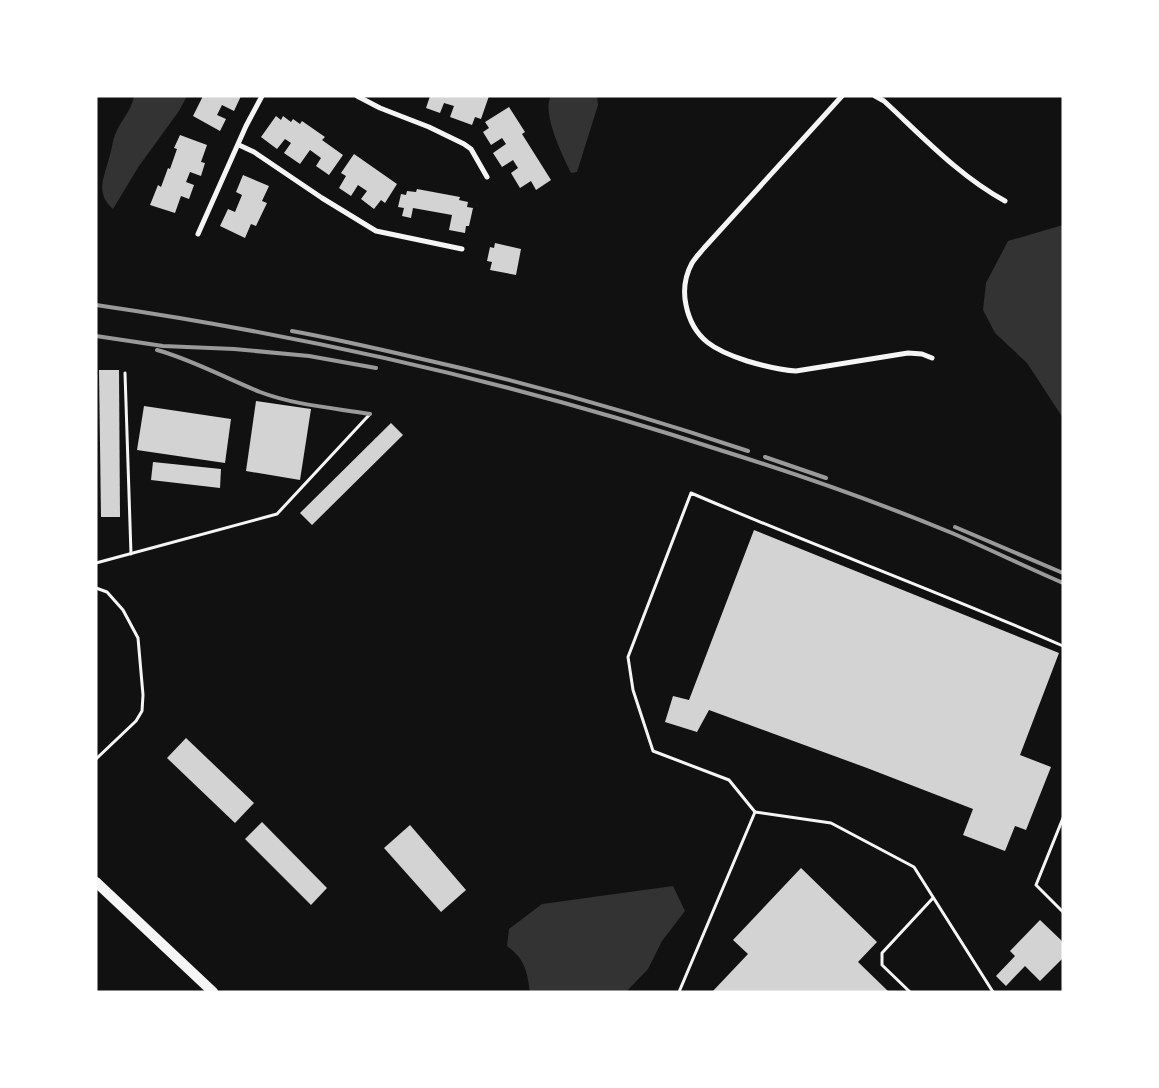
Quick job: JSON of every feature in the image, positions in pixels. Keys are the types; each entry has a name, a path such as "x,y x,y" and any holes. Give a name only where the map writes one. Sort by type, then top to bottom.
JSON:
{"main road":[{"path":"96,882 213,992"}],"street":[{"path":"198,234 246,126 262,96"},
{"path":"357,96 380,108 464,144 471,149 487,177"},
{"path":"842,96 704,248 692,264 684,288 689,319 706,342 718,350 770,368 796,371 908,353 922,354 932,358"},
{"path":"875,96 884,101 950,162 982,188 1004,201"},
{"path":"239,145 254,152 376,231 462,249"}],"lane":[{"path":"125,373 131,554"},
{"path":"96,563 277,514 370,414"},
{"path":"993,992 914,867 831,823 756,812 729,780 653,751 633,690 628,657 691,493 988,613 1063,646"},
{"path":"96,588 106,592 123,610 138,638 143,696 142,710 136,721 96,759"},
{"path":"679,992 756,812"},
{"path":"1063,818 1036,885 1063,912"},
{"path":"910,992 882,965 882,953 933,898"}],"shaded area":[{"path":"134,96 187,96 179,111 139,166 113,209 104,197 103,179 115,135"},
{"path":"551,96 597,96 598,105 577,172 571,173 554,134 549,113"},
{"path":"1063,225 1063,418 1027,363 995,333 983,310 986,283 1008,241"},
{"path":"673,886 685,911 662,941 648,969 626,992 530,992 524,966 518,956 507,946 509,929 542,904"}],"building":[{"path":"203,96 241,96 234,111 222,105 217,115 226,119 220,131 193,116"},
{"path":"430,96 489,96 481,119 475,117 472,125 450,117 454,106 444,103 440,113 426,108"},
{"path":"509,107 525,132 522,134 551,180 536,190 531,181 520,188 511,173 518,168 513,160 502,167 493,153 506,144 502,138 491,145 483,132 489,128 485,122"},
{"path":"276,116 281,120 283,116 291,122 293,119 300,124 302,121 325,137 322,140 343,155 329,175 316,166 321,158 310,150 300,164 284,153 291,143 285,139 277,149 261,137"},
{"path":"180,135 207,145 201,162 205,163 201,176 190,172 186,182 194,185 189,199 181,196 175,213 150,205 158,185 161,187 168,168 170,169 177,149 174,148"},
{"path":"354,154 397,184 385,203 381,200 374,209 361,199 367,191 358,185 351,196 339,188 346,176 341,173"},
{"path":"243,175 269,186 262,201 267,203 256,226 251,224 245,238 220,226 228,209 235,212 242,195 236,192"},
{"path":"417,189 460,197 459,200 468,202 467,207 473,208 469,226 466,226 465,233 449,230 452,215 413,208 411,218 402,216 404,208 398,207 401,194 406,195 407,191 416,192"},
{"path":"495,243 521,249 516,275 490,270 492,262 487,261 490,247 494,248"},
{"path":"99,370 119,370 120,517 101,517"},
{"path":"256,401 311,409 300,480 246,471"},
{"path":"144,406 231,419 225,463 137,450"},
{"path":"391,423 403,435 312,525 300,513"},
{"path":"153,462 221,469 220,488 151,480"},
{"path":"754,530 1059,653 1020,755 1051,767 1026,830 1015,826 1005,851 963,835 973,809 867,768 709,710 697,732 665,722 673,696 689,700"},
{"path":"186,738 254,803 235,823 167,758"},
{"path":"262,822 327,888 311,905 245,839"},
{"path":"410,825 466,890 441,912 384,848"},
{"path":"801,868 877,942 858,962 889,992 712,992 748,954 733,940"},
{"path":"1040,920 1063,942 1063,958 1040,981 1025,966 1006,986 996,976 1015,956 1010,951"}],"railway":[{"path":"96,305 176,317 334,347 413,364 569,404 723,451 838,489 952,533 1063,583"},
{"path":"292,331 406,355 546,390 668,425 748,451"},
{"path":"96,336 163,346 234,349 309,356 376,368"},
{"path":"157,350 209,369 247,387 273,396 300,403 370,414"},
{"path":"765,457 826,478"},
{"path":"955,527 1063,573"}]}
